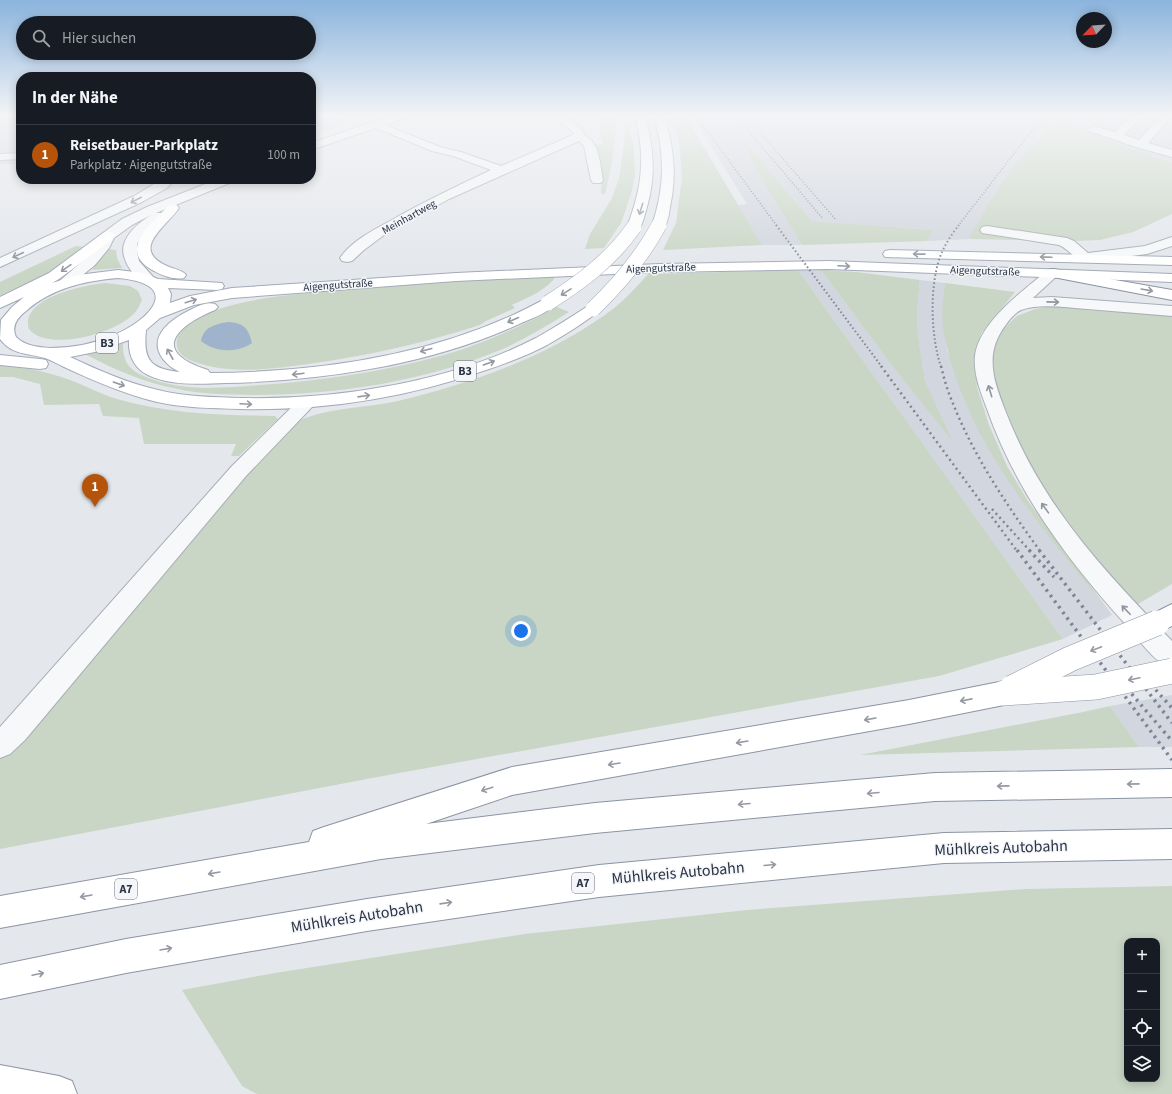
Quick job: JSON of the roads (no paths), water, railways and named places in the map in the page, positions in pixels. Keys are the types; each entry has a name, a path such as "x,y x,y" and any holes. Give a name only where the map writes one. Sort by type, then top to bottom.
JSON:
{"main road":[{"name":"B3","path":"138,328 137,347 139,358 148,367 159,374 178,378 280,376 337,368 390,358 464,339 489,331 548,303 583,281 605,264 623,244 634,227 641,210 649,167"},
{"name":"B3","path":"48,353 118,384 157,396 191,401 253,404 306,403 374,395 431,382 491,363 542,341 593,309 616,287 634,266 651,242 665,209 669,188 670,167"},
{"path":"173,208 150,233 144,244 144,254 150,263 174,274 196,278 283,280"},
{"path":"0,304 54,276 108,236"},
{"name":"Aigengutstraße","path":"283,280 548,262 752,256 897,254 1172,261"},
{"name":"Aigengutstraße","path":"154,315 190,301 223,294 276,289 316,288 409,280 547,272 773,265 829,265 1172,278"},
{"path":"1053,274 1172,295"},
{"path":"0,312 31,300 62,284 107,275 132,275 152,281 208,287 283,280"},
{"name":"B3","path":"19,347 32,351 48,353 72,351 100,345 120,338 138,328 154,315 162,304 164,295 162,289 152,281"},
{"path":"215,378 186,368 175,362 170,356 167,350 167,337 175,326 194,314 217,305 247,298 316,288"},
{"path":"19,347 9,340 6,327 15,312 31,300"},
{"path":"0,348 19,347"},
{"name":"B3","path":"0,360 32,362 82,369"},
{"path":"1004,693 1070,659 1165,618"},
{"path":"252,866 512,781 885,716 1004,693 1096,687 1172,671"},
{"name":"A7","path":"0,912 381,844 588,819 935,787 1172,783"},
{"name":"Mühlkreis Autobahn","path":"0,982 126,956 336,920 599,881 944,848 1172,844"},
{"path":"0,1083 59,1094"}],"street":[{"path":"493,167 501,170"},
{"name":"Meinhartweg","path":"347,258 364,242 412,214 508,167"},
{"path":"594,167 597,180"},
{"path":"0,263 138,199 164,184"},
{"path":"62,284 90,262 104,245 108,236 133,218 196,186 210,186 215,184"},
{"path":"152,281 137,270 129,253 129,245 133,238 145,225 173,208 196,186"},
{"path":"987,230 1062,241 1069,244 1085,258 1147,250 1172,241"},
{"path":"1053,274 1015,307 1001,322 985,349 984,363 986,378 997,415 1009,445 1037,496 1067,539 1110,593 1172,658"},
{"path":"1015,307 1031,303 1052,302 1172,311"},
{"path":"0,745 15,731 239,471 306,403"}],"water":[{"path":"228,322 242,325 247,330 252,343 240,349 220,350 201,341 204,332 207,329 215,325"}],"railway":[{"path":"734,167 777,226"},
{"path":"779,167 823,219"},
{"path":"790,167 836,220"},
{"path":"958,226 1004,167"},
{"path":"776,225 882,367"},
{"path":"941,367 933,327 934,283 940,257 948,241 959,225"},
{"path":"881,366 1017,551"},
{"path":"941,366 950,397 960,421 980,460 991,479 1040,551"},
{"path":"992,509 1030,551"},
{"path":"1017,550 1172,760"},
{"path":"1029,550 1054,577"},
{"path":"1039,550 1172,723"},
{"path":"1137,669 1172,708"},
{"path":"1118,678 1172,741"}],"place":[{"name":"Reisetbauer-Parkplatz","path":"95,507"}]}
